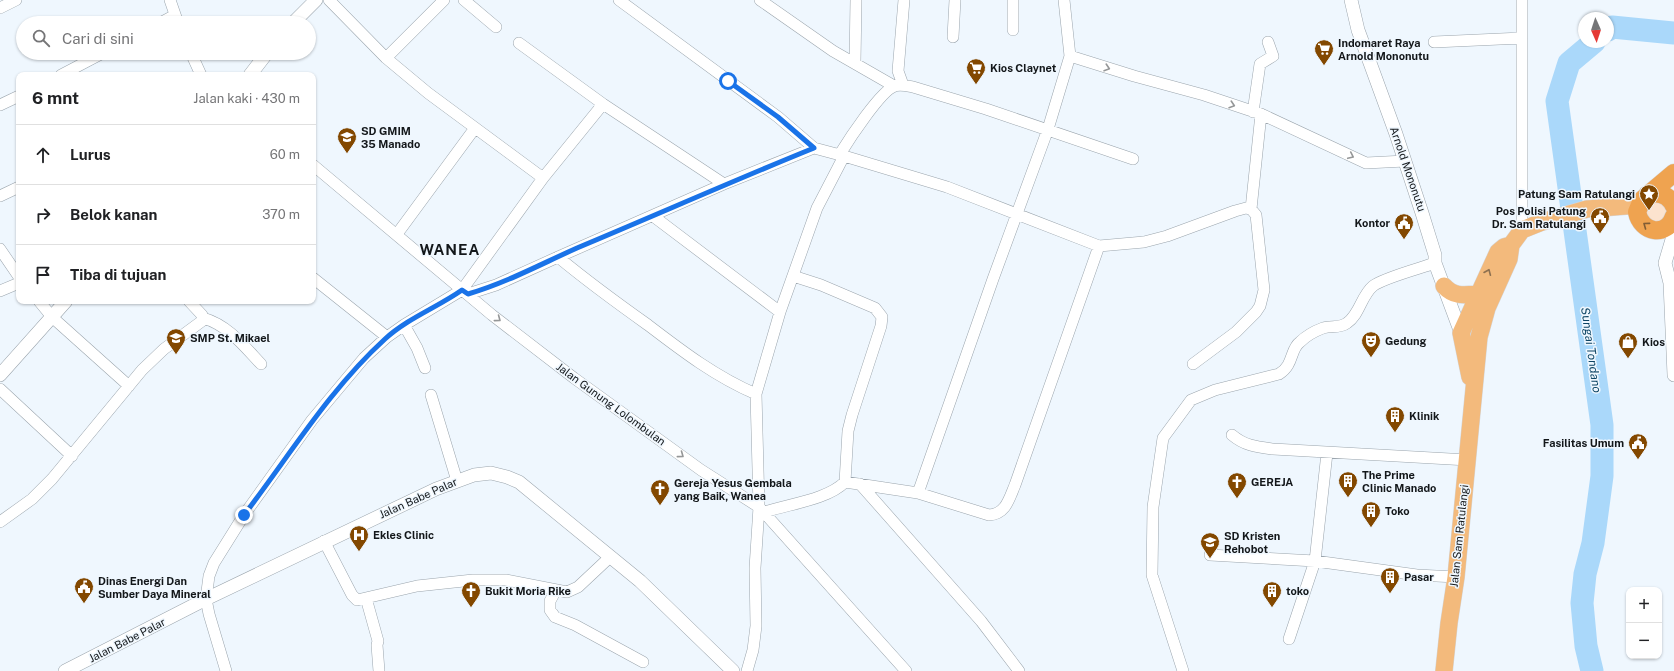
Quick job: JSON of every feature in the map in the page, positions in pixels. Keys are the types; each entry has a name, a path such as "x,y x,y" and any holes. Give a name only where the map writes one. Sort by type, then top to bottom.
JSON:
{"highway":[{"path":"1672,229 1656,230 1645,227 1638,217 1637,212 1643,200 1674,173"},
{"path":"1643,200 1653,193 1664,195 1674,206"}],"main road":[{"path":"1522,230 1587,209 1643,200"},
{"name":"Jalan Sam Ratulangi","path":"1444,671 1448,623 1456,576 1474,401 1468,336 1487,308 1509,259 1511,244 1522,230"},
{"path":"1468,336 1478,294 1498,252 1511,244"},
{"path":"1444,286 1450,293 1464,295 1478,294"}],"street":[{"path":"0,8 16,0"},
{"path":"170,0 176,16"},
{"path":"300,16 316,0"},
{"path":"329,0 386,58 428,93 543,178"},
{"path":"386,58 444,0"},
{"path":"464,0 496,27"},
{"path":"619,0 778,117 814,148 947,187 1099,246 1144,242 1167,236 1235,211 1246,208 1251,209 1256,215 1264,290 1260,306 1236,332 1193,364"},
{"path":"760,0 833,50 899,86 940,94 1048,129 1132,159"},
{"path":"855,63 856,0"},
{"path":"899,86 898,71 904,0"},
{"path":"953,37 955,0"},
{"path":"1013,0 1013,30"},
{"path":"918,493 1016,214 1048,129 1070,56 1064,0"},
{"name":"Arnold Mononutu","path":"1351,0 1358,30 1422,213 1435,255 1435,262 1444,286 1468,336"},
{"path":"1522,0 1522,230"},
{"path":"1434,42 1522,38"},
{"path":"1251,209 1260,64 1273,56 1268,42"},
{"path":"518,43 603,104 724,184"},
{"path":"1070,56 1134,76 1204,95 1257,113 1366,163 1405,161"},
{"path":"67,72 90,60"},
{"path":"194,60 200,72"},
{"path":"252,72 262,60"},
{"path":"747,671 753,650 755,632 755,568 762,509 756,394 780,312 817,208 842,155 860,123 884,94 899,86"},
{"path":"0,105 16,97"},
{"path":"465,292 543,178 603,104"},
{"path":"397,234 475,128"},
{"path":"226,671 208,614 206,599 209,576 214,563 244,515 312,420 364,358 404,325 465,292 496,285 724,184 814,148"},
{"name":"Jalan Gunung Lolombulan","path":"316,167 492,315 701,470 762,509 906,671"},
{"path":"0,196 16,188"},
{"path":"653,216 780,312"},
{"path":"1672,229 1665,263 1670,283 1674,375"},
{"path":"762,509 819,496 832,491 845,482 918,493 989,515 996,515 1002,512 1007,505 1048,394 1086,280 1099,246"},
{"path":"0,249 16,273"},
{"path":"558,257 581,277 693,359 734,385 756,394"},
{"path":"1183,671 1152,575 1153,508 1163,438 1191,400 1215,390 1278,374 1284,371 1290,364 1298,343 1324,328 1340,327 1345,325 1359,310 1365,296 1372,286 1435,262"},
{"path":"793,276 821,285 875,308 882,317 881,326 848,431 845,482"},
{"path":"316,280 387,338"},
{"path":"0,291 16,284"},
{"path":"42,304 52,316 129,386"},
{"path":"0,375 63,304"},
{"path":"192,304 200,312 203,318 214,321 228,329 261,364"},
{"path":"0,522 32,499 52,479 142,370 164,349 198,324 203,318"},
{"path":"404,325 417,348 425,368"},
{"path":"0,389 72,456"},
{"path":"431,395 457,481"},
{"path":"1232,435 1240,442 1251,446 1468,460"},
{"path":"1290,640 1315,561 1327,452"},
{"name":"Jalan Babe Palar","path":"65,671 206,599 436,488 474,475 491,473 519,482 640,581 733,671"},
{"path":"860,484 981,620 1019,671"},
{"path":"324,541 353,598 357,600 417,586 473,580 506,580 567,592 578,587 610,557"},
{"path":"1210,554 1315,561 1417,574 1456,576"},
{"path":"556,590 550,601 550,610 555,617 575,625 642,662"},
{"path":"366,598 378,641 379,671"}],"shaded area":[{"path":"1649,198 1667,205 1667,215 1660,222 1647,220 1643,206"}],"waterway":[{"name":"Sungai Tondano","path":"1614,27 1674,33"},
{"name":"Sungai Tondano","path":"1587,48 1569,63 1557,101 1602,425 1602,476 1593,543 1585,574 1582,603 1586,646 1592,671"}],"place":[{"name":"Indomaret Raya Arnold Mononutu","path":"1324,66"},
{"name":"Kios Claynet","path":"976,85"},
{"name":"SD GMIM 35 Manado","path":"347,154"},
{"name":"Patung Sam Ratulangi","path":"1649,211"},
{"name":"Pos Polisi Patung Dr. Sam Ratulangi","path":"1600,234"},
{"name":"Kontor","path":"1404,240"},
{"name":"SMP St. Mikael","path":"176,355"},
{"name":"Gedung","path":"1371,358"},
{"name":"Kios","path":"1628,359"},
{"name":"Klinik","path":"1395,433"},
{"name":"Fasilitas Umum","path":"1638,460"},
{"name":"The Prime Clinic Manado","path":"1348,498"},
{"name":"GEREJA","path":"1237,499"},
{"name":"Gereja Yesus Gembala yang Baik, Wanea","path":"660,506"},
{"name":"Toko","path":"1371,528"},
{"name":"Ekles Clinic","path":"359,552"},
{"name":"SD Kristen Rehobot","path":"1210,559"},
{"name":"Pasar","path":"1390,594"},
{"name":"Dinas Energi Dan Sumber Daya Mineral","path":"84,604"},
{"name":"Bukit Moria Rike","path":"471,608"},
{"name":"toko","path":"1272,608"}],"district":[{"name":"WANEA","path":"450,250"}],"route":[{"path":"244,515 312,420 364,358 387,338 416,317 451,298 462,290 468,294 496,285 724,184 814,148 778,117 728,81"}]}
